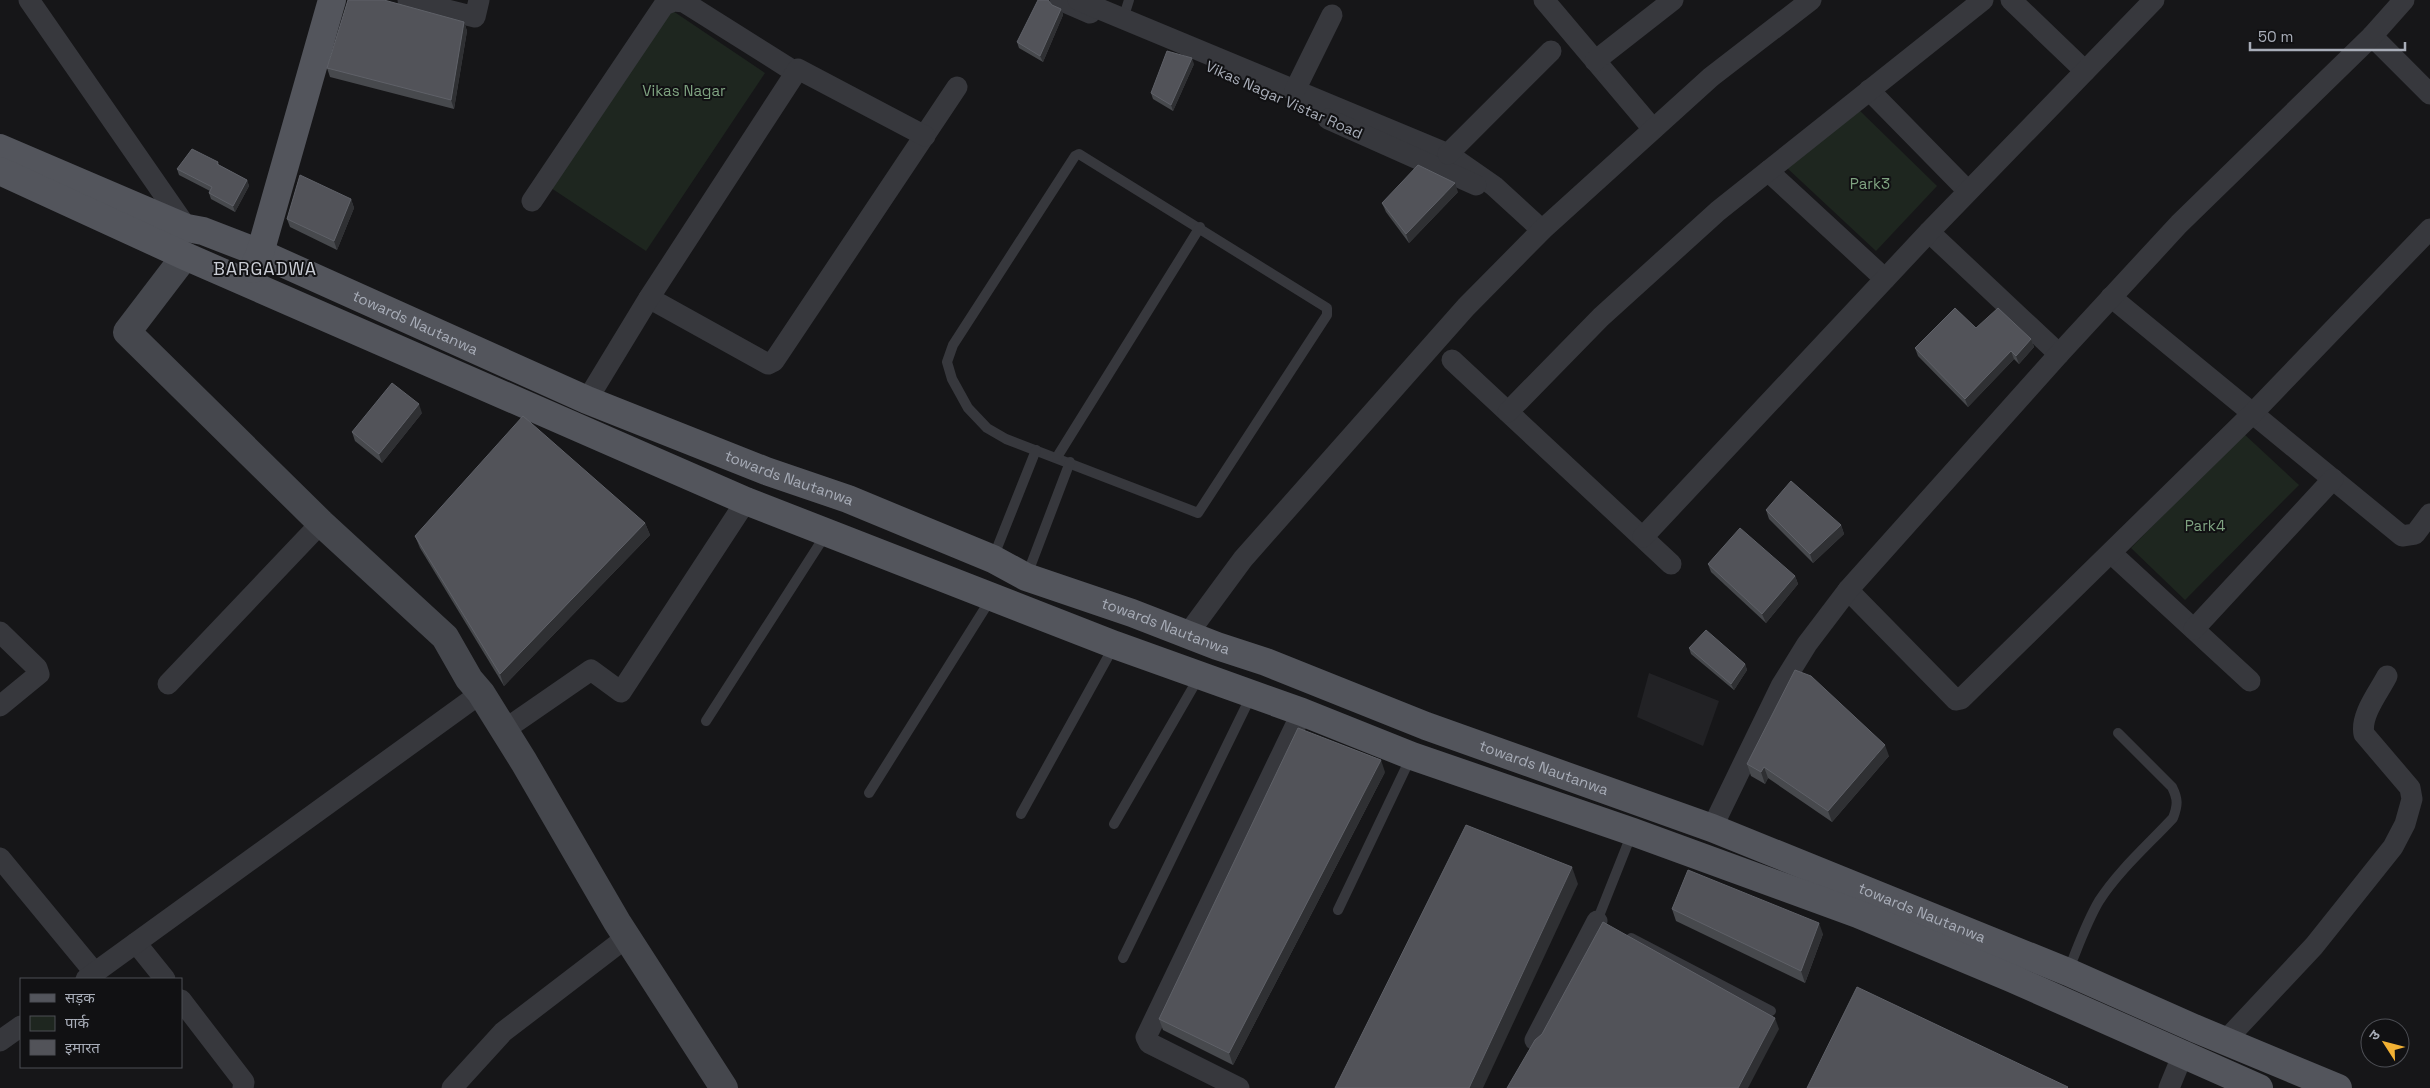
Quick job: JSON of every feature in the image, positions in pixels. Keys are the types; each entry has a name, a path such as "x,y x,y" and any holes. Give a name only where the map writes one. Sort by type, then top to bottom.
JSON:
{"main road":[{"path":"247,282 260,253 332,0"},
{"name":"towards Nautanwa","path":"0,148 187,228 204,231 260,253 587,400 766,471 848,499 993,559 1026,577 1266,662 1426,726 1712,828 2068,972 2338,1088"},
{"path":"0,171 184,256 746,501 1115,645 1302,712 1412,756 1632,832 1858,914 2011,978 2259,1088"}],"street":[{"path":"30,0 187,228"},
{"path":"408,0 475,17 479,0"},
{"name":"Vikas Nagar Vistar Road","path":"1060,0 1508,199"},
{"path":"1078,0 1126,9 1295,90 1448,154 1494,186 1542,230"},
{"path":"1544,0 1652,129"},
{"path":"1595,60 1673,0"},
{"path":"1187,635 1243,558 1466,307 1542,230 1652,129 1711,77 1811,0"},
{"path":"1508,412 1602,317 1718,211 1983,0"},
{"path":"2011,0 2085,71"},
{"path":"1643,537 1968,191 2154,0"},
{"path":"1712,828 1781,686 1807,644 1848,590 2178,224 2372,36 2404,0"},
{"path":"532,201 664,4 674,1 684,2 795,72"},
{"path":"1295,90 1332,15"},
{"path":"2372,36 2430,94"},
{"path":"1448,154 1551,51"},
{"path":"587,400 649,298 795,72 802,69 925,136"},
{"path":"649,298 768,364 770,363 957,87"},
{"path":"1869,90 1968,191"},
{"path":"1768,171 1885,279"},
{"path":"1848,590 1956,700 1961,700 2252,413 2430,229"},
{"path":"1929,232 2059,354"},
{"path":"184,256 128,332 322,523 445,637 469,679 481,692 627,937 724,1088"},
{"path":"2111,297 2402,536 2415,534 2430,514"},
{"path":"1452,360 1671,564"},
{"path":"2194,629 2333,479"},
{"path":"504,730 591,670 621,692 746,501"},
{"path":"168,684 322,523"},
{"path":"2111,552 2250,681"},
{"path":"0,632 37,668 39,674 0,706"},
{"path":"2225,1041 2314,946 2393,847 2405,824 2412,799 2410,788 2364,734 2363,729 2364,719 2387,676"},
{"path":"0,858 91,976 481,692"},
{"path":"1239,1088 1149,1043 1146,1037 1302,712"},
{"path":"1534,1040 1602,923"},
{"path":"452,1088 503,1032 627,937"},
{"path":"136,943 164,978"},
{"path":"182,1001 244,1082 243,1088"},
{"path":"0,1041 20,1027"},
{"path":"2169,1088 2183,1054"}],"lane":[{"path":"1082,154 1325,306 1328,311 1198,513 1036,450 1006,439 976,419 952,379 947,362 953,345 1075,156 1082,154"},
{"path":"1057,457 1200,227"},
{"path":"993,559 1036,450"},
{"path":"1026,577 1070,462"},
{"path":"706,721 826,533"},
{"path":"869,794 992,597"},
{"path":"1021,814 1115,645"},
{"path":"1114,824 1199,676"},
{"path":"1123,958 1252,694"},
{"path":"2068,972 2086,924 2099,901 2114,881 2173,818 2178,807 2177,797 2172,787 2118,733"},
{"path":"1338,910 1412,756"},
{"path":"1602,923 1632,832"},
{"path":"1623,934 1771,1012"}],"shaded area":[{"path":"1649,673 1719,701 1703,746 1637,717"}],"green space":[{"name":"Vikas Nagar","path":"670,9 765,73 646,251 551,188"},
{"name":"Park3","path":"1858,109 1937,186 1876,251 1786,167"},
{"name":"Park4","path":"2243,433 2299,485 2185,600 2131,548"}],"building":[{"path":"348,0 384,0 464,22 451,100 327,68"},
{"path":"1038,0 1048,0 1052,5 1061,9 1040,56 1017,42"},
{"path":"1167,51 1192,58 1171,105 1151,93"},
{"path":"192,149 247,180 233,206 209,193 212,187 177,169"},
{"path":"1418,165 1455,183 1406,234 1382,203"},
{"path":"300,175 351,199 334,241 287,219"},
{"path":"1955,308 1976,328 1998,308 2031,339 2016,356 2011,351 1965,399 1915,348"},
{"path":"392,383 419,404 379,454 352,432"},
{"path":"523,416 645,523 500,674 415,536"},
{"path":"1791,481 1841,525 1810,554 1766,510"},
{"path":"1740,528 1795,576 1762,614 1708,564"},
{"path":"1706,630 1745,664 1731,684 1689,648"},
{"path":"1795,670 1811,676 1885,745 1828,811 1764,767 1761,772 1747,764"},
{"path":"1298,728 1381,760 1229,1053 1159,1019"},
{"path":"1466,825 1572,867 1469,1088 1335,1088"},
{"path":"1688,870 1819,923 1801,971 1672,909"},
{"path":"1603,922 1775,1018 1738,1088 1507,1088 1535,1040 1542,1034"},
{"path":"1857,987 2068,1087 1807,1088"}],"district":[{"name":"BARGADWA","path":"265,269"}]}
